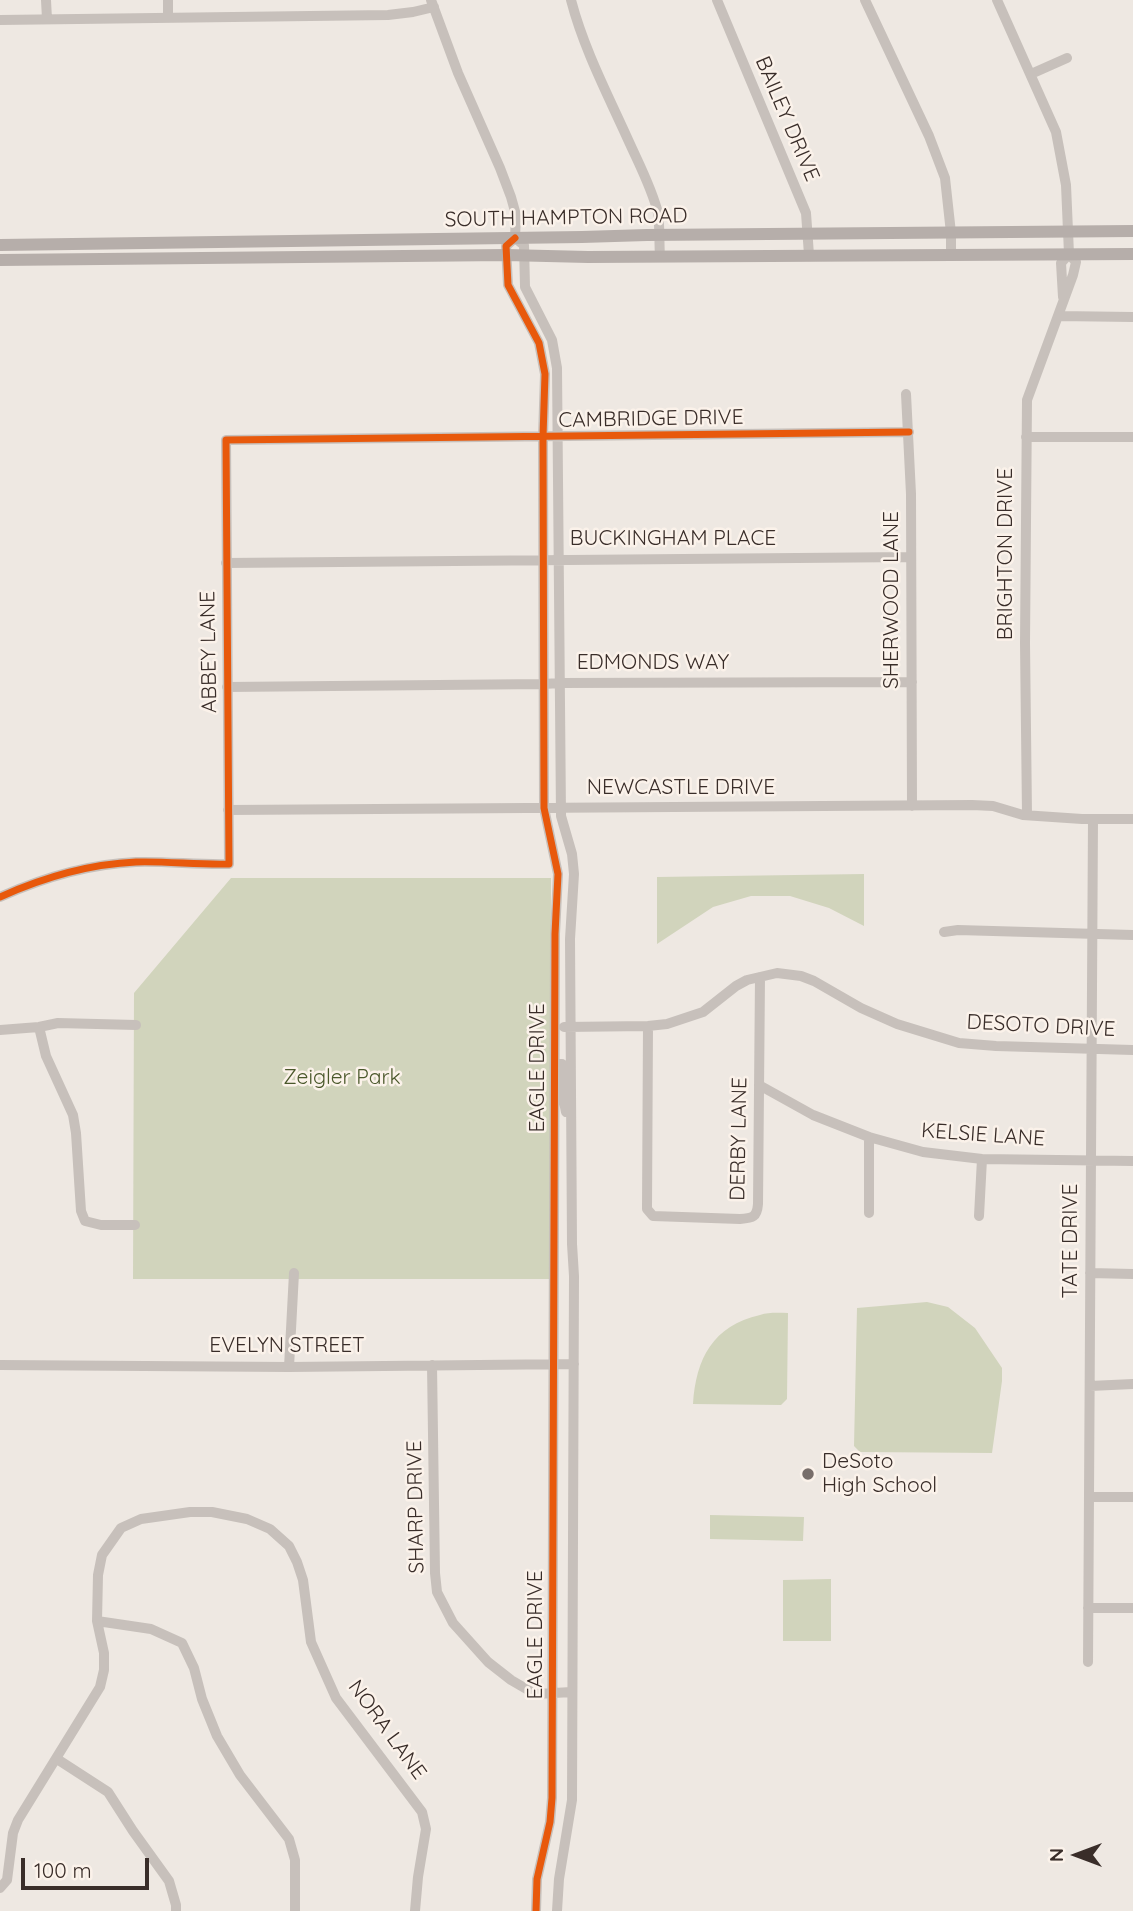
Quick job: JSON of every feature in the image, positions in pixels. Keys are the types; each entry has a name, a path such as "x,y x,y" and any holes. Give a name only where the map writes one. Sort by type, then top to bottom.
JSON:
{"main road":[{"name":"SOUTH HAMPTON ROAD","path":"0,244 1133,232"},
{"path":"331,240 332,257"},
{"path":"143,259 144,243"},
{"path":"62,244 62,259"},
{"name":"SOUTH HAMPTON ROAD","path":"0,260 506,255 1133,254"}],"street":[{"path":"46,0 47,19"},
{"path":"168,0 168,18"},
{"path":"571,0 595,66 640,165 658,215 660,256"},
{"name":"BAILEY DRIVE","path":"717,0 806,213 809,255"},
{"path":"997,0 1056,132 1066,185 1069,254"},
{"path":"869,1 945,178 951,254"},
{"path":"0,20 388,15 414,12 432,4 458,73 500,168 516,215 515,238 506,246 506,255"},
{"path":"1031,75 1067,58"},
{"name":"EAGLE DRIVE","path":"515,238 524,245 525,287 548,330 555,353 561,816 572,854 573,874 570,939 574,1269 572,1800 556,1911"},
{"name":"BRIGHTON DRIVE","path":"1027,815 1027,400 1073,275 1076,262 1069,254"},
{"name":"EAGLE DRIVE","path":"506,255 508,285 539,343 545,374 544,808 558,874 555,934 552,1798 550,1822 537,1879 536,1911"},
{"path":"1058,316 1133,317"},
{"name":"SHERWOOD LANE","path":"906,394 911,557 912,806"},
{"name":"CAMBRIDGE DRIVE","path":"226,440 909,432"},
{"path":"1026,437 1133,437"},
{"name":"ABBEY LANE","path":"1,894 98,866 134,862 229,864 226,440"},
{"name":"BUCKINGHAM PLACE","path":"226,563 911,557"},
{"name":"EDMONDS WAY","path":"227,687 560,682 912,682"},
{"name":"NEWCASTLE DRIVE","path":"228,810 993,806 1027,815 1133,819"},
{"name":"TATE DRIVE","path":"1088,1662 1093,819"},
{"path":"558,874 573,874"},
{"path":"944,932 958,930 1133,935"},
{"name":"DESOTO DRIVE","path":"555,1027 667,1024 703,1012 747,980 777,973 814,981 897,1024 959,1042 1091,1050 1133,1049"},
{"name":"DERBY LANE","path":"648,1026 647,1209 653,1216 753,1218 757,1214 760,977"},
{"path":"0,1030 58,1023 136,1025"},
{"path":"39,1027 46,1056 73,1115 81,1211 85,1221 102,1225 135,1225"},
{"path":"555,1065 564,1066 563,1097 571,1149"},
{"name":"KELSIE LANE","path":"759,1086 813,1115 869,1137 923,1152 982,1158 1133,1161"},
{"path":"869,1137 869,1213"},
{"path":"979,1216 982,1158"},
{"path":"555,1269 574,1269"},
{"path":"289,1367 294,1273"},
{"path":"1090,1273 1133,1273"},
{"name":"EVELYN STREET","path":"0,1365 289,1367 574,1364"},
{"name":"SHARP DRIVE","path":"432,1365 437,1592 453,1623 488,1662 511,1680 535,1694 572,1692"},
{"path":"1090,1386 1133,1384"},
{"path":"1089,1497 1133,1497"},
{"name":"NORA LANE","path":"0,1888 6,1880 13,1833 18,1820 100,1686 104,1653 97,1621 98,1575 102,1555 121,1528 141,1519 190,1512 212,1512 247,1519 270,1530 289,1546 303,1580 311,1642 336,1698 422,1812 426,1829 415,1911"},
{"path":"554,1521 572,1521"},
{"path":"1088,1608 1133,1608"},
{"path":"97,1621 151,1629 182,1643 194,1668 202,1699 217,1736 240,1775 289,1839 295,1860 295,1911"},
{"path":"57,1759 108,1792 169,1881 176,1911"}],"green space":[{"path":"864,874 864,926 829,908 790,896 751,896 713,907 657,944 657,877"},
{"name":"Zeigler Park","path":"231,878 551,878 550,1279 133,1279 134,993"},
{"path":"927,1302 948,1307 975,1328 1002,1368 992,1453 860,1452 854,1446 857,1308"},
{"path":"767,1313 788,1313 787,1399 781,1405 693,1404 698,1372 710,1346 719,1336 744,1320"},
{"path":"710,1515 804,1517 803,1541 710,1539"},
{"path":"831,1579 831,1641 783,1641 783,1580"}],"cycle path":[{"path":"515,238 506,246 508,285 539,343 545,374 544,808 558,874 555,934 552,1798 550,1822 537,1879 536,1911"},
{"path":"0,897 49,878 119,863 229,864 226,440 909,432"}],"place":[{"name":"DeSoto High School","path":"808,1474"}]}
